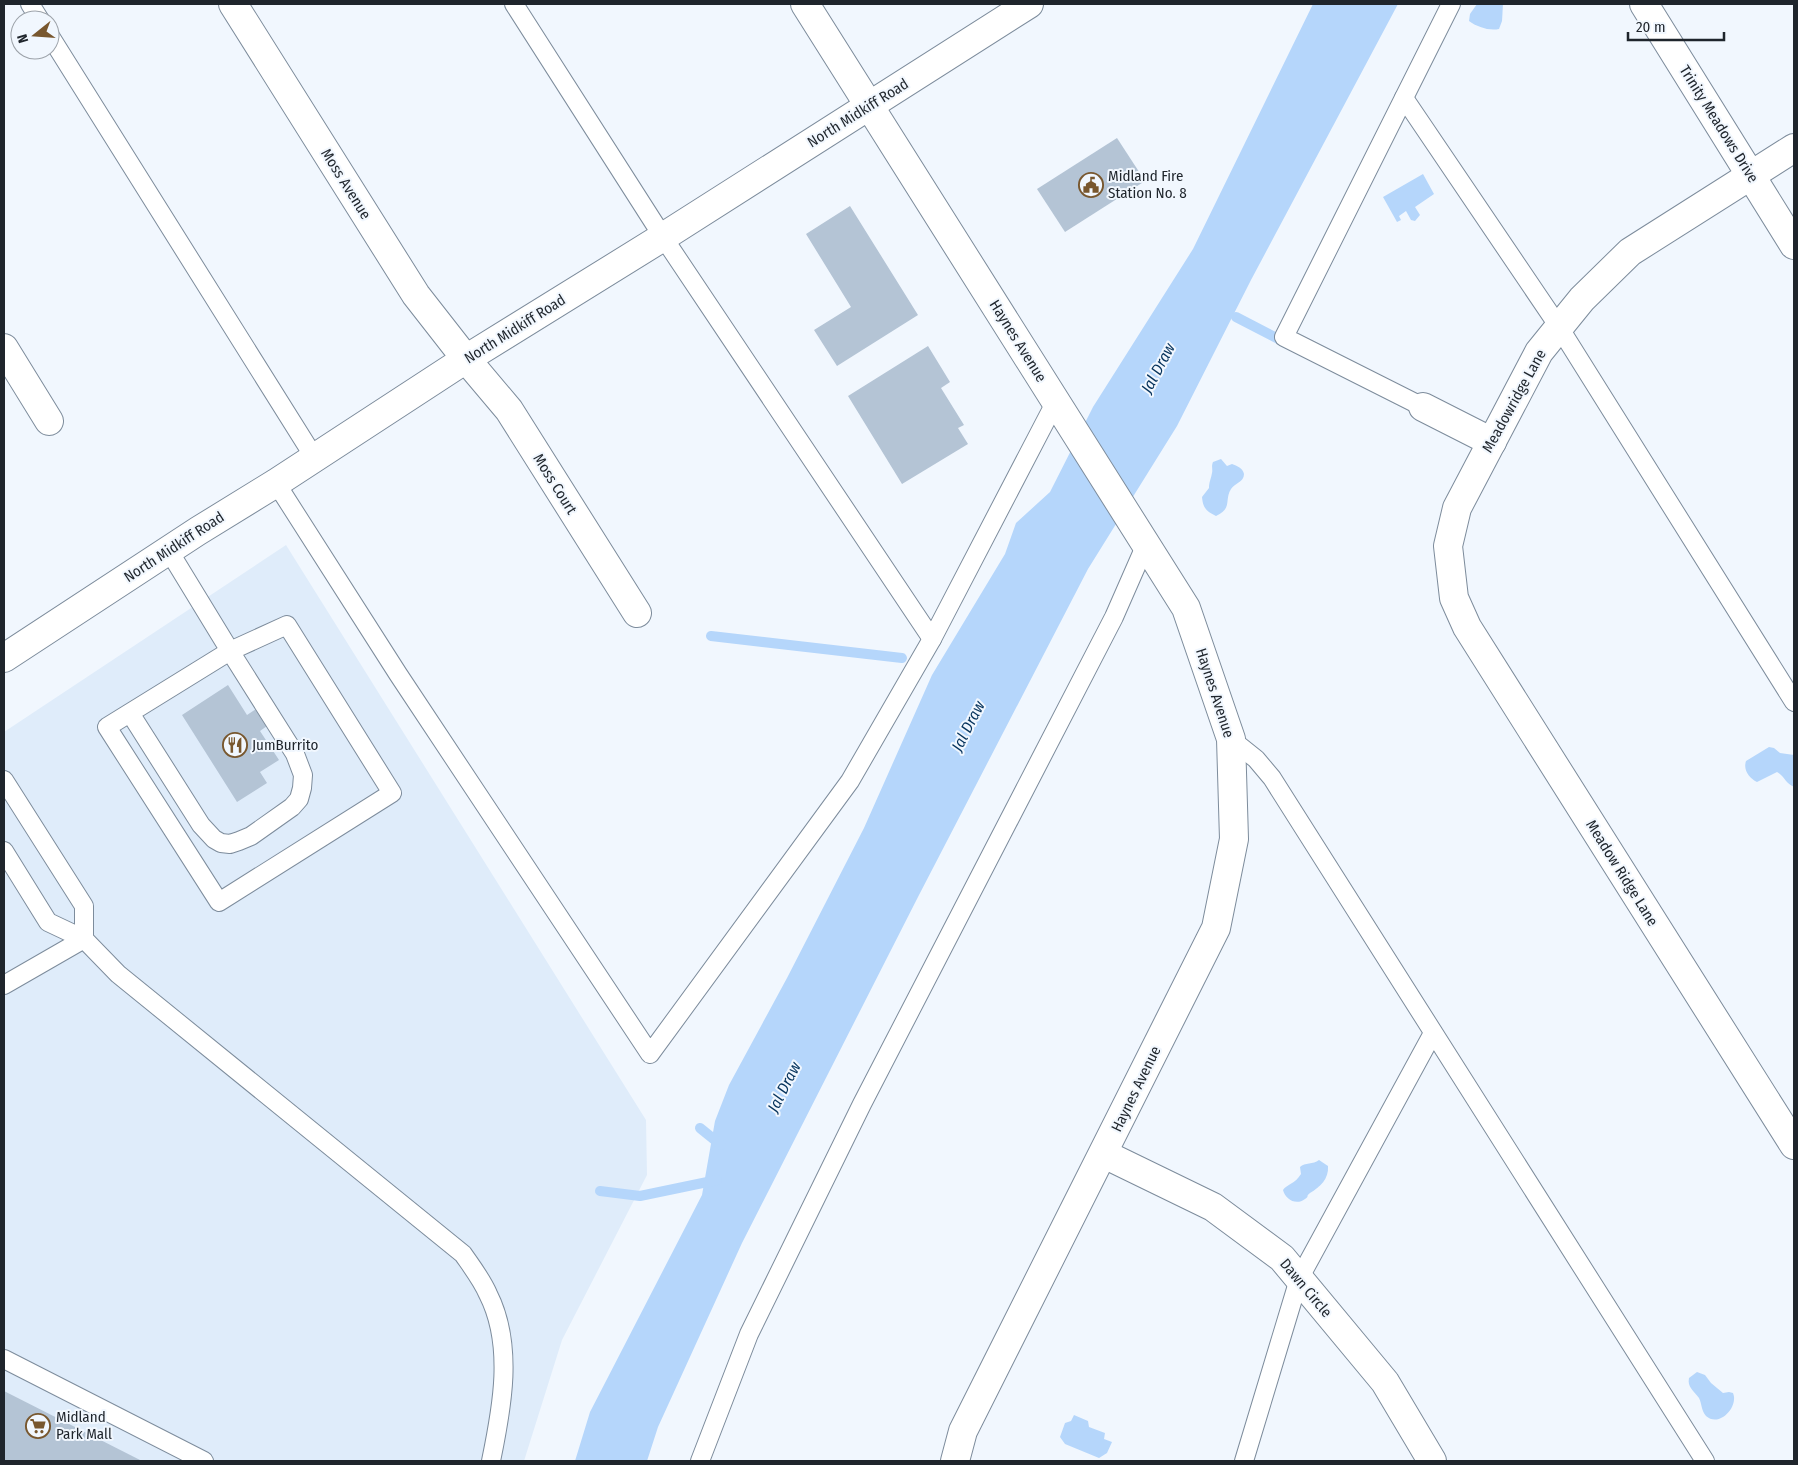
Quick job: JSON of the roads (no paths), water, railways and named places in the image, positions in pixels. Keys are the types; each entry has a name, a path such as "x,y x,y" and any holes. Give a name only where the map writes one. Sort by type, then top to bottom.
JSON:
{"street":[{"name":"Moss Avenue","path":"233,4 416,295 466,359"},
{"name":"Haynes Avenue","path":"805,4 1186,608 1231,739 1234,839 1216,928 963,1431 955,1461"},
{"name":"North Midkiff Road","path":"4,658 466,359 1029,4"},
{"name":"Trinity Meadows Drive","path":"1644,4 1794,245"},
{"name":"Meadowridge Lane","path":"1454,598 1448,546 1457,508 1539,352 1582,299 1630,252 1794,148"},
{"path":"4,348 49,421"},
{"name":"Moss Court","path":"466,359 509,410 637,613"},
{"path":"1423,407 1492,442"},
{"name":"Meadow Ridge Lane","path":"1454,598 1467,627 1794,1145"},
{"name":"Dawn Circle","path":"1104,1154 1213,1207 1282,1258 1384,1382 1432,1461"}],"lane":[{"path":"514,4 663,236 932,638"},
{"path":"1423,407 1284,338 1451,4"},
{"path":"60,52 314,457"},
{"path":"1404,98 1559,327 1794,702"},
{"path":"276,483 403,682 650,1054 850,781 1062,410"},
{"path":"700,1461 749,1334 862,1104 1114,617 1141,536"},
{"path":"130,713 201,825 214,839 221,843 230,844 251,836 292,807 299,799 303,775 295,754 169,551"},
{"path":"287,625 392,793 219,902 107,727 230,652 287,625"},
{"path":"1231,739 1256,759 1272,778 1705,1461"},
{"path":"4,780 84,906 84,938"},
{"path":"4,851 48,922 84,938 118,974 463,1254 489,1294 497,1317 502,1342 502,1399 491,1461"},
{"path":"4,984 84,938"},
{"path":"1244,1461 1299,1279 1433,1033"},
{"path":"4,1359 204,1461"}],"water":[{"name":"Jal Draw","path":"1313,4 1398,4 1251,280 1177,426 1088,569 919,895 742,1243 658,1427 647,1461 575,1461 590,1412 702,1195 715,1121 729,1085 787,978 864,828 932,675 1005,554 1016,523 1050,492 1093,407 1193,249"},
{"path":"1477,4 1503,4 1502,21 1499,29 1483,28 1469,21 1470,14"},
{"path":"1423,174 1434,194 1415,207 1420,215 1415,221 1411,220 1406,211 1399,216 1401,220 1397,222 1383,197"},
{"path":"1221,459 1227,466 1232,464 1240,468 1244,477 1231,489 1225,510 1216,516 1206,509 1202,497 1209,488 1213,462"},
{"path":"1769,747 1774,748 1780,753 1794,755 1794,787 1777,772 1757,782 1747,773 1745,768 1746,761"},
{"path":"1319,1160 1328,1166 1327,1175 1323,1182 1302,1201 1295,1202 1288,1199 1283,1190 1299,1177 1301,1174 1300,1167"},
{"path":"1697,1372 1705,1375 1723,1393 1733,1393 1734,1399 1731,1410 1722,1418 1711,1419 1704,1414 1699,1398 1689,1384 1689,1378"},
{"path":"1074,1415 1088,1421 1089,1427 1105,1433 1104,1439 1112,1442 1107,1453 1099,1458 1065,1444 1060,1437 1065,1423 1071,1421"}],"waterway":[{"path":"1236,317 1288,344"},
{"path":"711,636 902,658"},
{"path":"700,1128 721,1145"},
{"path":"600,1191 640,1196 717,1180"}],"place":[{"name":"Midland Fire Station No. 8","path":"1091,185"},
{"name":"JumBurrito","path":"235,745"},
{"name":"Midland Park Mall","path":"38,1426"}]}
